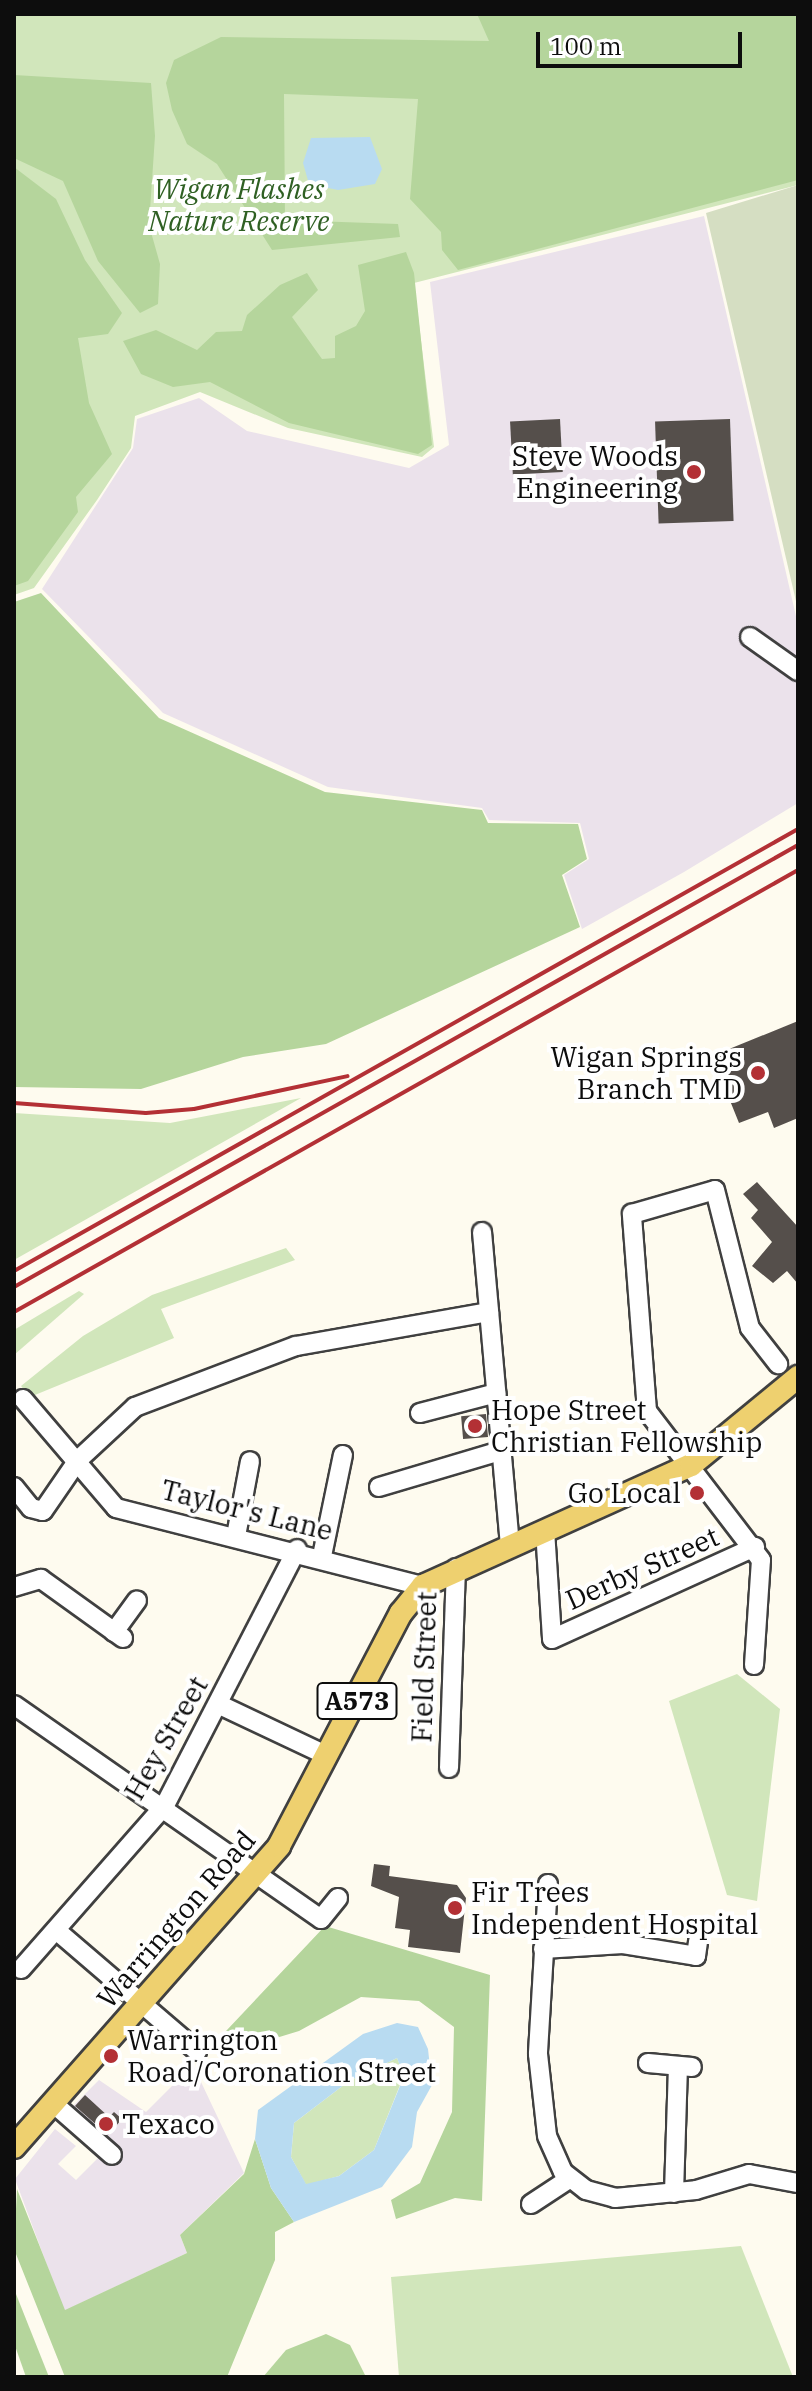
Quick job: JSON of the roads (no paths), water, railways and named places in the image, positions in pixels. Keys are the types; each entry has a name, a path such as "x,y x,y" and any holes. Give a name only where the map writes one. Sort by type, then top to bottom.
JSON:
{"main road":[{"name":"Warrington Road","path":"14,2147 259,1874 328,1756 401,1613 423,1586 456,1568 691,1465 796,1382"}],"street":[{"path":"750,637 798,671"},
{"path":"754,1665 762,1571 755,1547 647,1411 632,1214 715,1190 750,1328 776,1354"},
{"path":"482,1232 510,1545"},
{"path":"14,1487 31,1508 43,1511 78,1460 135,1407 296,1346 489,1312"},
{"path":"420,1413 496,1393"},
{"name":"Taylor's Lane","path":"23,1399 116,1508 297,1549 423,1586"},
{"path":"379,1487 500,1451"},
{"path":"322,1556 343,1455"},
{"path":"236,1536 250,1461"},
{"name":"Derby Street","path":"545,1530 552,1639 755,1547"},
{"name":"Hey Street","path":"21,1969 165,1805 220,1705 297,1549"},
{"name":"Field Street","path":"449,1768 456,1568"},
{"path":"14,1587 41,1579 118,1635 137,1600"},
{"path":"220,1705 328,1756"},
{"path":"17,1713 165,1805 321,1919 338,1898"},
{"path":"548,1884 538,2038 545,2126 552,2155 569,2179 615,2198 674,2193 749,2174 798,2183"},
{"path":"56,1930 197,2051"},
{"path":"543,1949 623,1944 696,1955"},
{"path":"648,2063 685,2066 674,2193"},
{"path":"54,2104 112,2155"},
{"path":"531,2204 569,2179"}],"water":[{"path":"370,137 382,169 375,184 338,190 309,184 303,163 311,138"},
{"path":"397,2023 418,2027 428,2049 432,2085 417,2112 412,2147 382,2187 294,2222 271,2188 255,2139 258,2110 363,2034","holes":["397,2058 404,2076 374,2150 339,2176 306,2184 291,2157 294,2123 349,2081"]}],"railway":[{"path":"14,1271 798,829"},
{"path":"14,1287 798,845"},
{"path":"14,1312 798,870"},
{"path":"14,1103 146,1113 194,1109 348,1076"}],"place":[{"name":"Steve Woods Engineering","path":"694,472"},
{"name":"Wigan Springs Branch TMD","path":"758,1073"},
{"name":"Hope Street Christian Fellowship","path":"475,1426"},
{"name":"Go Local","path":"697,1493"},
{"name":"Fir Trees Independent Hospital","path":"455,1908"},
{"name":"Warrington Road/Coronation Street","path":"111,2056"},
{"name":"Texaco","path":"106,2124"}],"park label":[{"name":"Wigan Flashes Nature Reserve","path":"239,205"}]}
